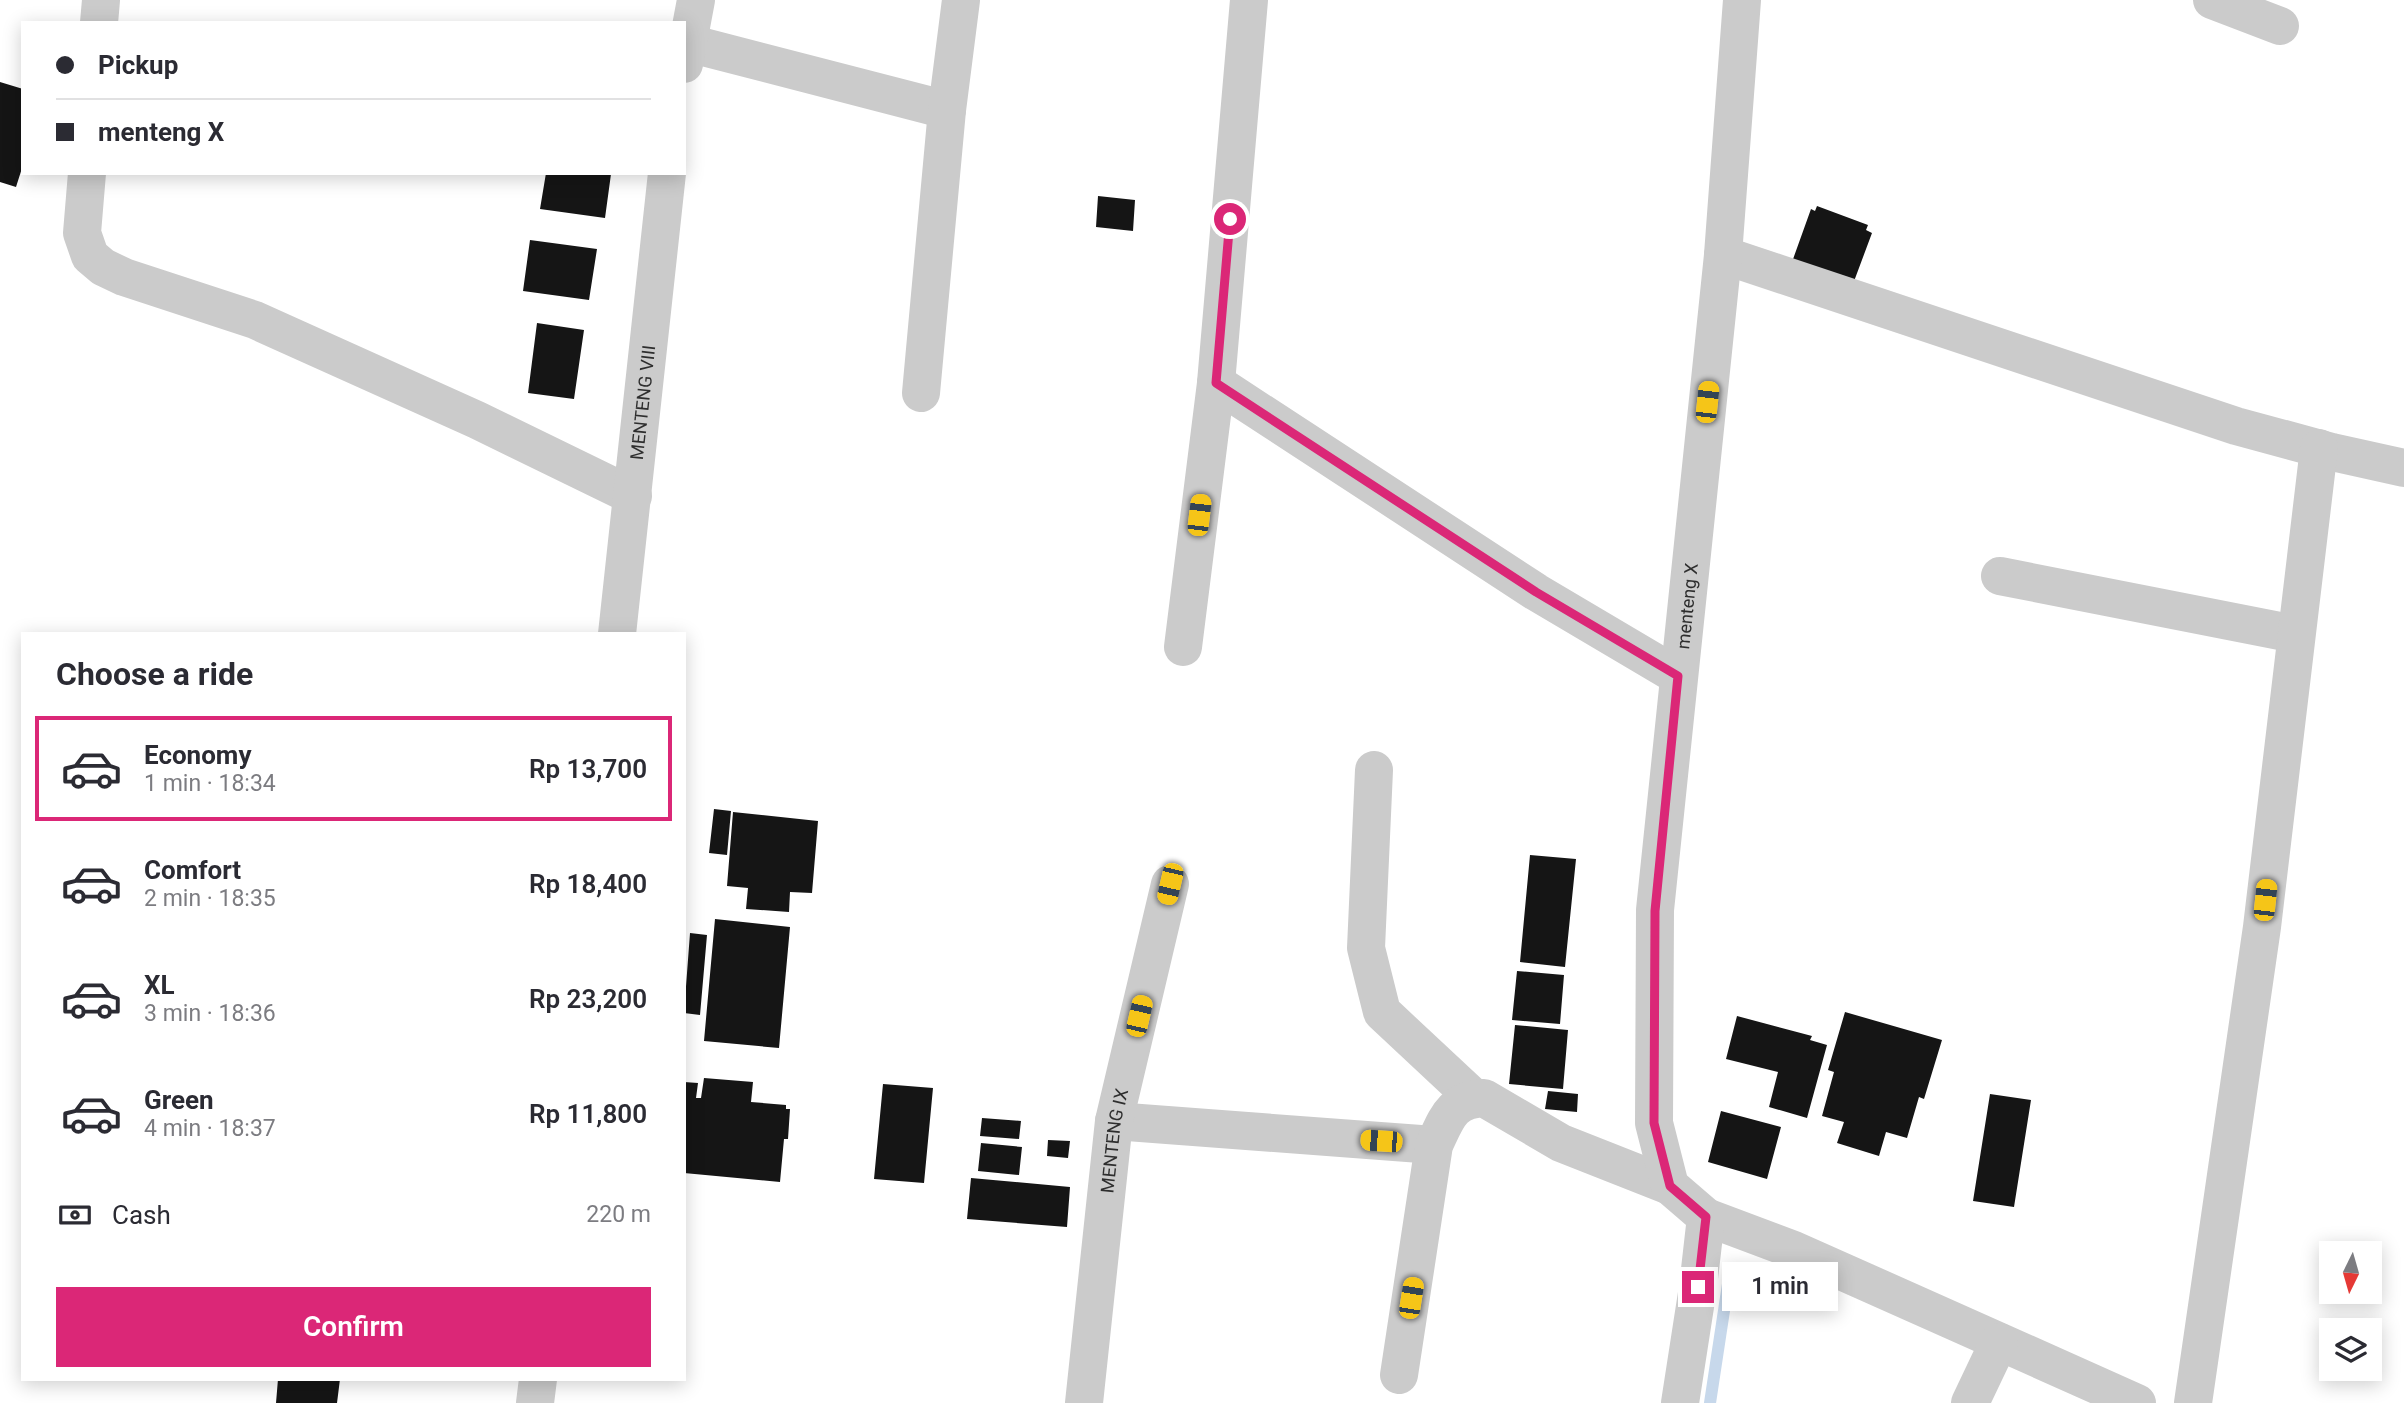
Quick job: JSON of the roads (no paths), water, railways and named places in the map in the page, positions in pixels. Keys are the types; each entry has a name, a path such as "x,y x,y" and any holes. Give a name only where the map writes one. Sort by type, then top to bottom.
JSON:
{"street":[{"path":"99,21 101,0"},
{"path":"696,0 686,54 947,110"},
{"path":"921,393 947,110 961,0"},
{"path":"1183,647 1216,383 1249,0"},
{"name":"menteng X","path":"1670,1186 1654,1123 1655,911 1723,255 1742,0"},
{"path":"2212,0 2280,26"},
{"path":"87,175 82,233 90,256 103,267 124,277 255,320 477,420 633,496"},
{"name":"MENTENG VIII","path":"617,632 667,175"},
{"path":"1723,255 2236,426 2404,468"},
{"path":"1216,383 1536,592 1678,676"},
{"path":"2193,1403 2262,926 2319,448"},
{"path":"2000,576 2295,634"},
{"path":"1374,770 1366,948 1382,1012 1474,1098"},
{"name":"MENTENG IX","path":"1084,1403 1114,1121 1170,884"},
{"path":"1399,1375 1434,1145 1447,1116 1458,1104 1474,1098 1484,1098 1561,1143 1670,1186 1706,1217 1794,1250 2137,1403"},
{"path":"1114,1121 1434,1145"},
{"path":"1680,1403 1706,1217"},
{"path":"1970,1403 1999,1342"},
{"path":"535,1403 538,1381"}],"waterway":[{"path":"1710,1403 1730,1271"}]}
